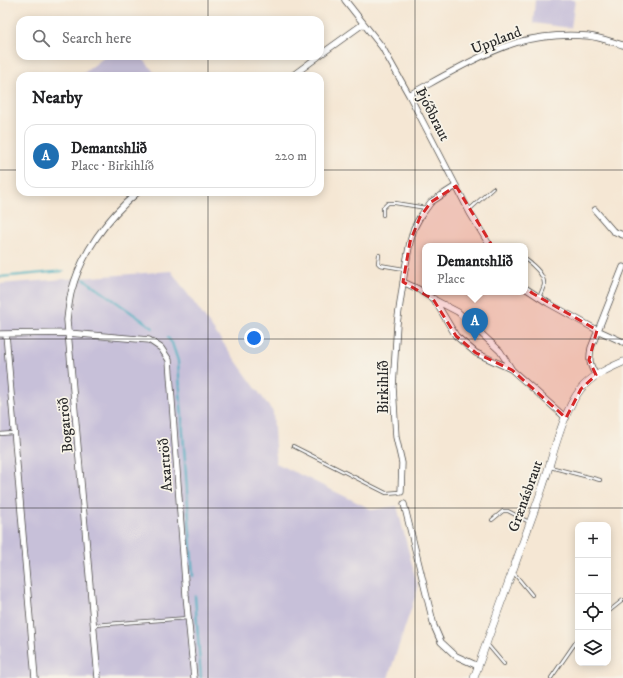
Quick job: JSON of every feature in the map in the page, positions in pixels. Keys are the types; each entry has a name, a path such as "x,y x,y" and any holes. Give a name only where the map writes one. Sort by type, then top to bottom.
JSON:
{"street":[{"name":"Þjóðbraut","path":"345,0 382,47 488,243"},
{"path":"324,52 363,24"},
{"name":"Uppland","path":"408,95 491,52 519,42 552,36 571,35 589,36 623,45"},
{"path":"297,72 314,60"},
{"name":"Birkihlíð","path":"401,492 402,463 396,437 393,387 396,324 405,269 414,228 426,208 432,202 456,186"},
{"name":"Bogatröð","path":"98,678 67,320 71,293 86,256 110,218 133,196"},
{"path":"596,210 613,231 623,235"},
{"path":"623,268 597,330 589,360 591,369 596,375 623,362"},
{"path":"403,282 422,292"},
{"path":"528,290 597,330 623,342"},
{"path":"427,295 458,312 500,351 512,370 566,418"},
{"path":"433,299 456,336 476,353 512,370"},
{"path":"3,334 14,433 35,678"},
{"name":"Axartröð","path":"3,334 68,334 149,340 161,348 169,360 188,618 194,678"},
{"name":"Grænásbraut","path":"474,678 566,418 575,397 587,382 596,375"},
{"path":"404,504 431,613 441,642 456,656 478,666"}],"lane":[{"path":"469,210 493,188"},
{"path":"383,215 384,208 388,203 426,208"},
{"path":"379,255 378,263 380,265 405,269"},
{"path":"528,261 544,280 539,297"},
{"path":"0,434 14,433"},
{"path":"293,446 386,493 401,492"},
{"path":"549,467 600,480"},
{"path":"492,520 503,511 508,511 529,522"},
{"path":"512,570 532,595"},
{"path":"611,610 623,600"},
{"path":"94,625 188,618"},
{"path":"487,643 504,664"},
{"path":"551,678 575,643"}],"highlighted area":[{"path":"456,186 508,272 532,293 597,330 589,360 596,375 581,389 566,418 512,370 476,353 456,336 433,299 403,282 410,242 420,217 431,202"}],"shaded area":[{"path":"535,0 575,0 571,28 533,23"},
{"path":"101,60 144,60 154,72 85,72"},
{"path":"171,271 273,412 276,463 373,510 397,506 418,588 388,678 0,678 0,284"}],"waterway":[{"path":"0,277 64,271"},
{"path":"84,279 153,328"},
{"path":"168,338 172,343 178,361 193,576"},
{"path":"195,596 201,678"}],"place":[{"name":"Demantshlið","path":"475,341"}]}
